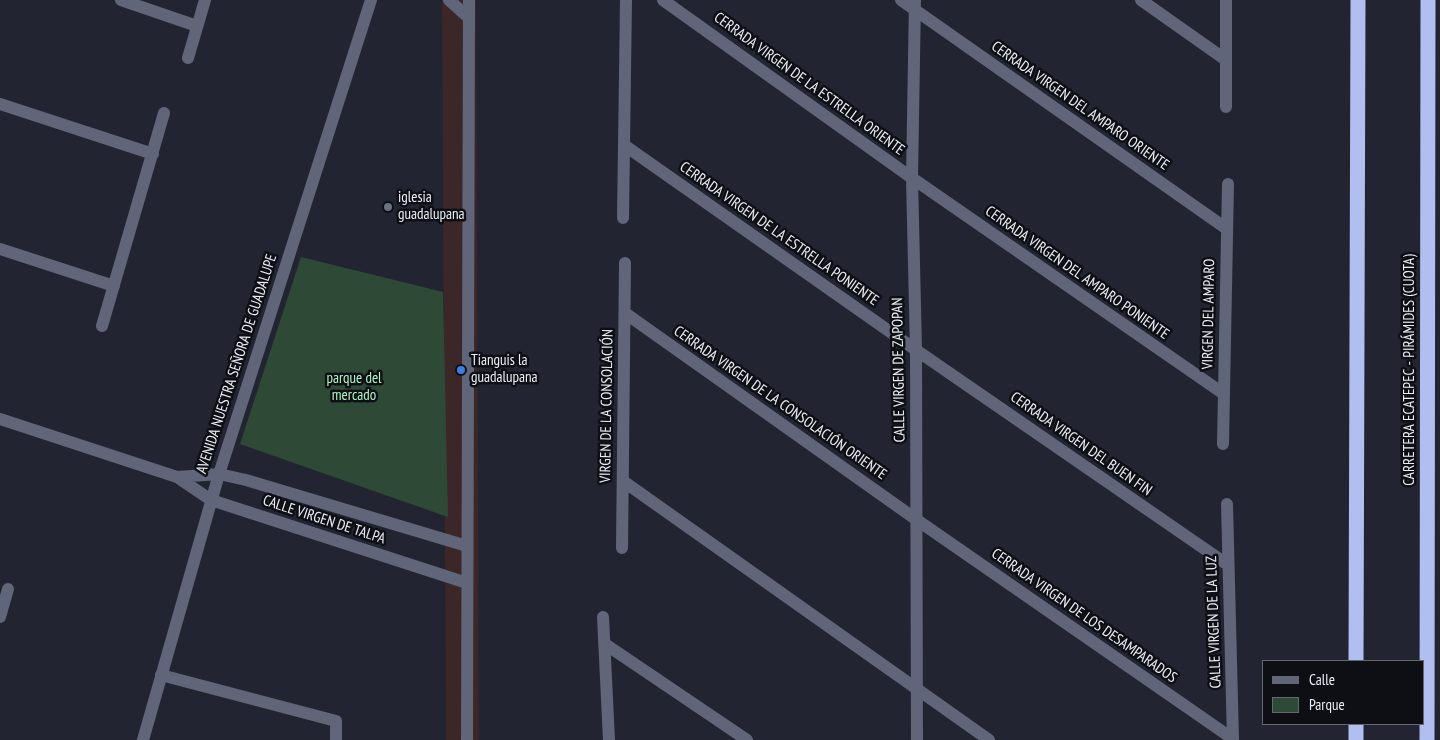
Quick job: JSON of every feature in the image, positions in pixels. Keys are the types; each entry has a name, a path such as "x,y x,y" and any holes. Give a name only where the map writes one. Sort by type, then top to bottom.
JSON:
{"highway":[{"path":"1356,660 1358,0"},
{"name":"CARRETERA ECATEPEC - PIRÁMIDES (CUOTA)","path":"1427,740 1428,0"},
{"path":"1356,725 1356,740"}],"street":[{"path":"121,0 197,26"},
{"path":"188,58 205,0"},
{"path":"370,4 380,0"},
{"path":"449,0 469,18"},
{"path":"467,740 469,0"},
{"path":"623,218 626,0"},
{"name":"CERRADA VIRGEN DE LA ESTRELLA ORIENTE","path":"663,0 912,178"},
{"name":"CERRADA VIRGEN DEL AMPARO ORIENTE","path":"901,0 915,5 1227,229"},
{"path":"1141,0 1226,60"},
{"path":"1226,0 1226,107"},
{"name":"AVENIDA NUESTRA SEÑORA DE GUADALUPE","path":"142,740 219,474 370,4"},
{"name":"CALLE VIRGEN DE ZAPOPAN","path":"915,5 912,178 916,350 917,740"},
{"path":"0,104 153,154"},
{"path":"102,326 164,113"},
{"name":"CERRADA VIRGEN DE LA ESTRELLA PONIENTE","path":"624,145 916,350"},
{"name":"CERRADA VIRGEN DEL AMPARO PONIENTE","path":"912,178 1224,394"},
{"name":"VIRGEN DEL AMPARO","path":"1223,444 1228,184"},
{"path":"0,249 114,286"},
{"name":"VIRGEN DE LA CONSOLACIÓN","path":"622,548 625,263"},
{"name":"CERRADA VIRGEN DE LA CONSOLACIÓN ORIENTE","path":"625,313 917,520"},
{"name":"CERRADA VIRGEN DEL BUEN FIN","path":"916,350 1228,565"},
{"name":"CALLE VIRGEN DE TALPA","path":"0,419 177,477 212,500 467,583"},
{"name":"CALLE VIRGEN DE TALPA","path":"177,477 219,474 246,480 467,546"},
{"path":"623,481 989,740"},
{"name":"CALLE VIRGEN DE LA LUZ","path":"1227,504 1233,740"},
{"name":"CERRADA VIRGEN DE LOS DESAMPARADOS","path":"917,520 1233,740"},
{"path":"1,610 8,589"},
{"path":"603,617 609,740"},
{"path":"605,644 747,740"},
{"path":"161,675 336,721 336,740"}],"shaded area":[{"name":"Tianguis la guadalupana","path":"442,0 476,0 479,740 446,740"}],"green space":[{"name":"parque del mercado","path":"301,257 443,292 448,517 240,444"}],"place":[{"name":"iglesia guadalupana","path":"388,207"},
{"name":"Tianguis la guadalupana","path":"461,370"}]}
